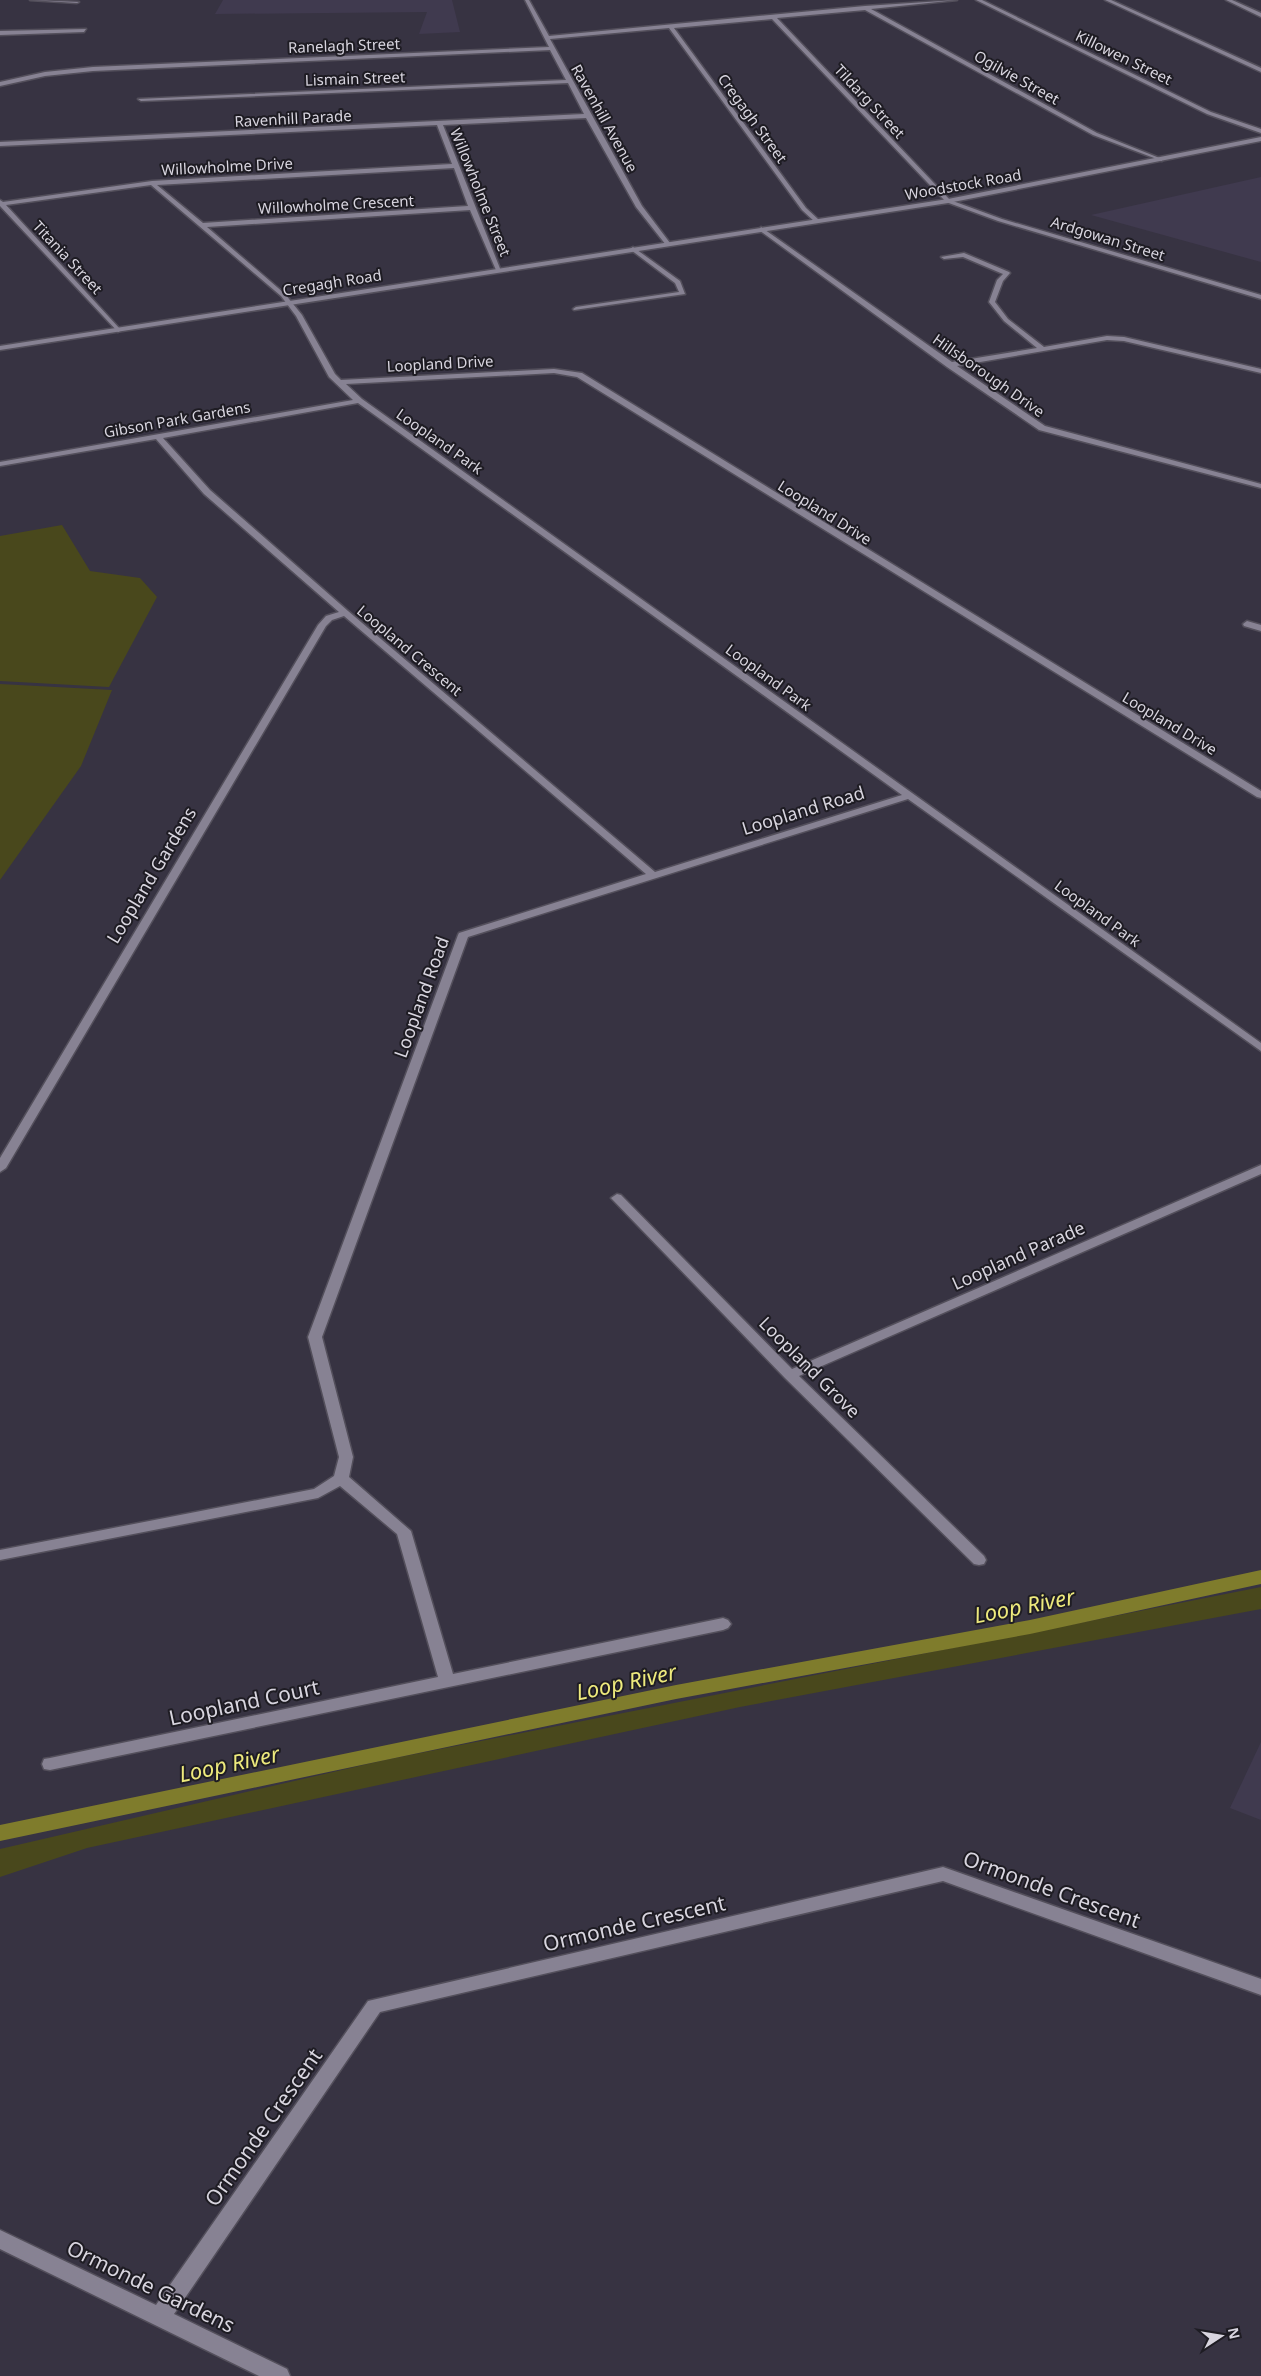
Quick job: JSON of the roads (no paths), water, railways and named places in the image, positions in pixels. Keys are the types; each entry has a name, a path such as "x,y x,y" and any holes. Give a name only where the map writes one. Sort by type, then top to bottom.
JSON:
{"street":[{"path":"32,0 77,2"},
{"name":"Ravenhill Avenue","path":"527,0 588,116 639,207 668,244"},
{"path":"548,38 954,0"},
{"name":"Killowen Street","path":"978,0 1209,113 1261,132"},
{"path":"1107,0 1261,70"},
{"path":"1228,0 1261,15"},
{"name":"Ogilvie Street","path":"865,8 1095,134 1160,160"},
{"name":"Tildarg Street","path":"774,18 948,201"},
{"name":"Cregagh Street","path":"671,27 804,209 817,221"},
{"path":"0,33 84,30"},
{"name":"Ranelagh Street","path":"0,84 45,74 136,67 553,48"},
{"name":"Lismain Street","path":"141,99 570,81"},
{"name":"Ravenhill Parade","path":"0,144 588,116"},
{"name":"Willowholme Street","path":"440,124 499,270"},
{"name":"Woodstock Road","path":"668,244 948,201 1259,140"},
{"name":"Willowholme Drive","path":"1,203 152,183 456,166"},
{"name":"Loopland Park","path":"152,183 254,268 290,303 299,315 332,375 359,401 1261,1048"},
{"name":"Ardgowan Street","path":"948,201 1000,220 1261,297"},
{"name":"Titania Street","path":"1,203 118,330"},
{"name":"Willowholme Crescent","path":"201,224 473,208"},
{"name":"Hillsborough Drive","path":"761,229 950,365 1042,428 1261,486"},
{"name":"Cregagh Road","path":"0,348 668,244"},
{"path":"576,310 683,293 678,282 633,250"},
{"path":"944,257 964,255 1007,273 1000,280 992,302 1006,320 1041,348"},
{"path":"950,365 1090,339 1124,339 1261,371"},
{"name":"Loopland Drive","path":"341,382 554,371 579,375 1261,795"},
{"name":"Gibson Park Gardens","path":"0,464 359,401"},
{"name":"Loopland Crescent","path":"158,437 207,492 345,613 653,875"},
{"name":"Loopland Gardens","path":"0,1168 322,625 329,618 345,613"},
{"path":"1246,624 1261,628"},
{"name":"Loopland Road","path":"341,1479 346,1457 315,1337 463,935 908,796"},
{"name":"Loopland Parade","path":"790,1375 1261,1169"},
{"name":"Loopland Grove","path":"617,1198 790,1375 979,1560"},
{"path":"3,1555 318,1493 341,1479 404,1530 447,1681"},
{"name":"Loopland Court","path":"50,1764 723,1624"},
{"name":"Ormonde Crescent","path":"160,2316 374,2006 943,1874 1261,1987"},
{"name":"Ormonde Gardens","path":"0,2239 280,2376"}],"waterway":[{"name":"Loop River","path":"0,1833 676,1692 1030,1627 1261,1577"}]}
